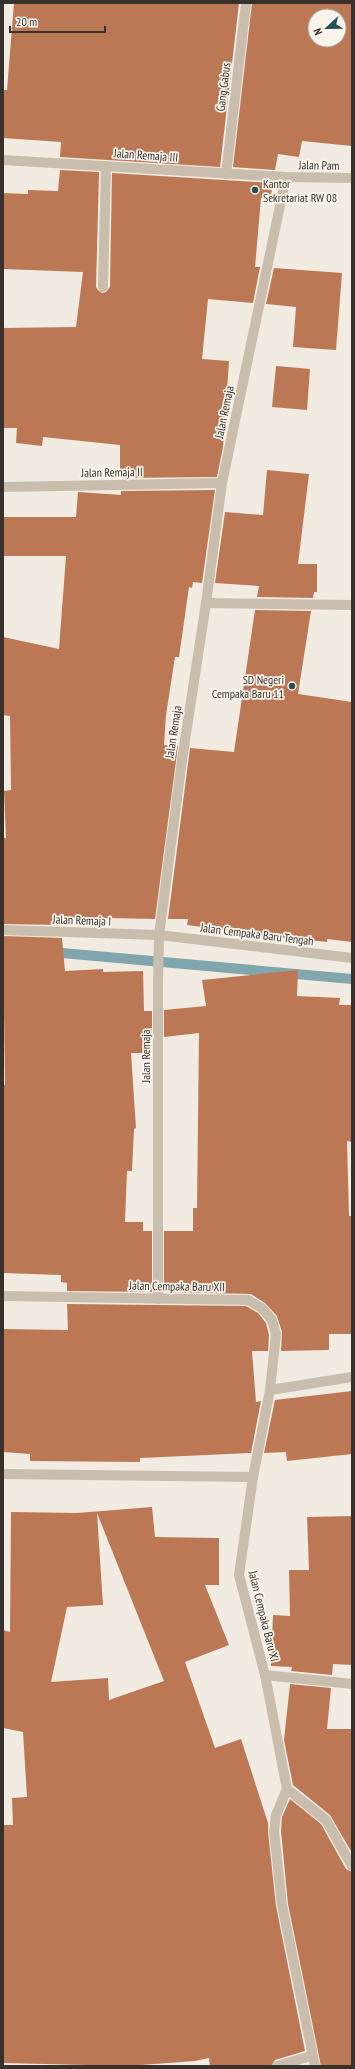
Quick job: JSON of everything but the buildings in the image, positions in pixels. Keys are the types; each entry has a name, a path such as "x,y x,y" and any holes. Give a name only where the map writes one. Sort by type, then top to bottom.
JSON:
{"street":[{"name":"Gang Gabus","path":"226,174 246,3"},
{"name":"Jalan Remaja III","path":"3,160 286,177"},
{"path":"103,287 106,166"},
{"name":"Jalan Pam","path":"286,177 352,178"},
{"name":"Jalan Remaja","path":"158,1299 159,935 182,760 206,604 222,483 286,177"},
{"name":"Jalan Remaja II","path":"3,487 222,483"},
{"path":"206,604 352,605"},
{"name":"Jalan Remaja I","path":"3,930 159,935"},
{"name":"Jalan Cempaka Baru Tengah","path":"159,935 352,958"},
{"name":"Jalan Cempaka Baru XII","path":"3,1296 248,1300 262,1308 272,1320 276,1334 270,1390"},
{"path":"270,1390 352,1377"},
{"name":"Jalan Cempaka Baru XI","path":"270,1390 254,1477 239,1575 265,1675 352,1684"},
{"path":"3,1474 254,1477"},
{"path":"265,1675 287,1789 276,1815 274,1831 282,1905 311,2056 315,2066"},
{"path":"287,1789 326,1820 352,1866"},
{"path":"277,2066 311,2056"}],"waterway":[{"path":"51,952 352,979"}],"place":[{"name":"Kantor Sekretariat RW 08","path":"255,190"},
{"name":"SD Negeri Cempaka Baru 11","path":"292,686"}]}
